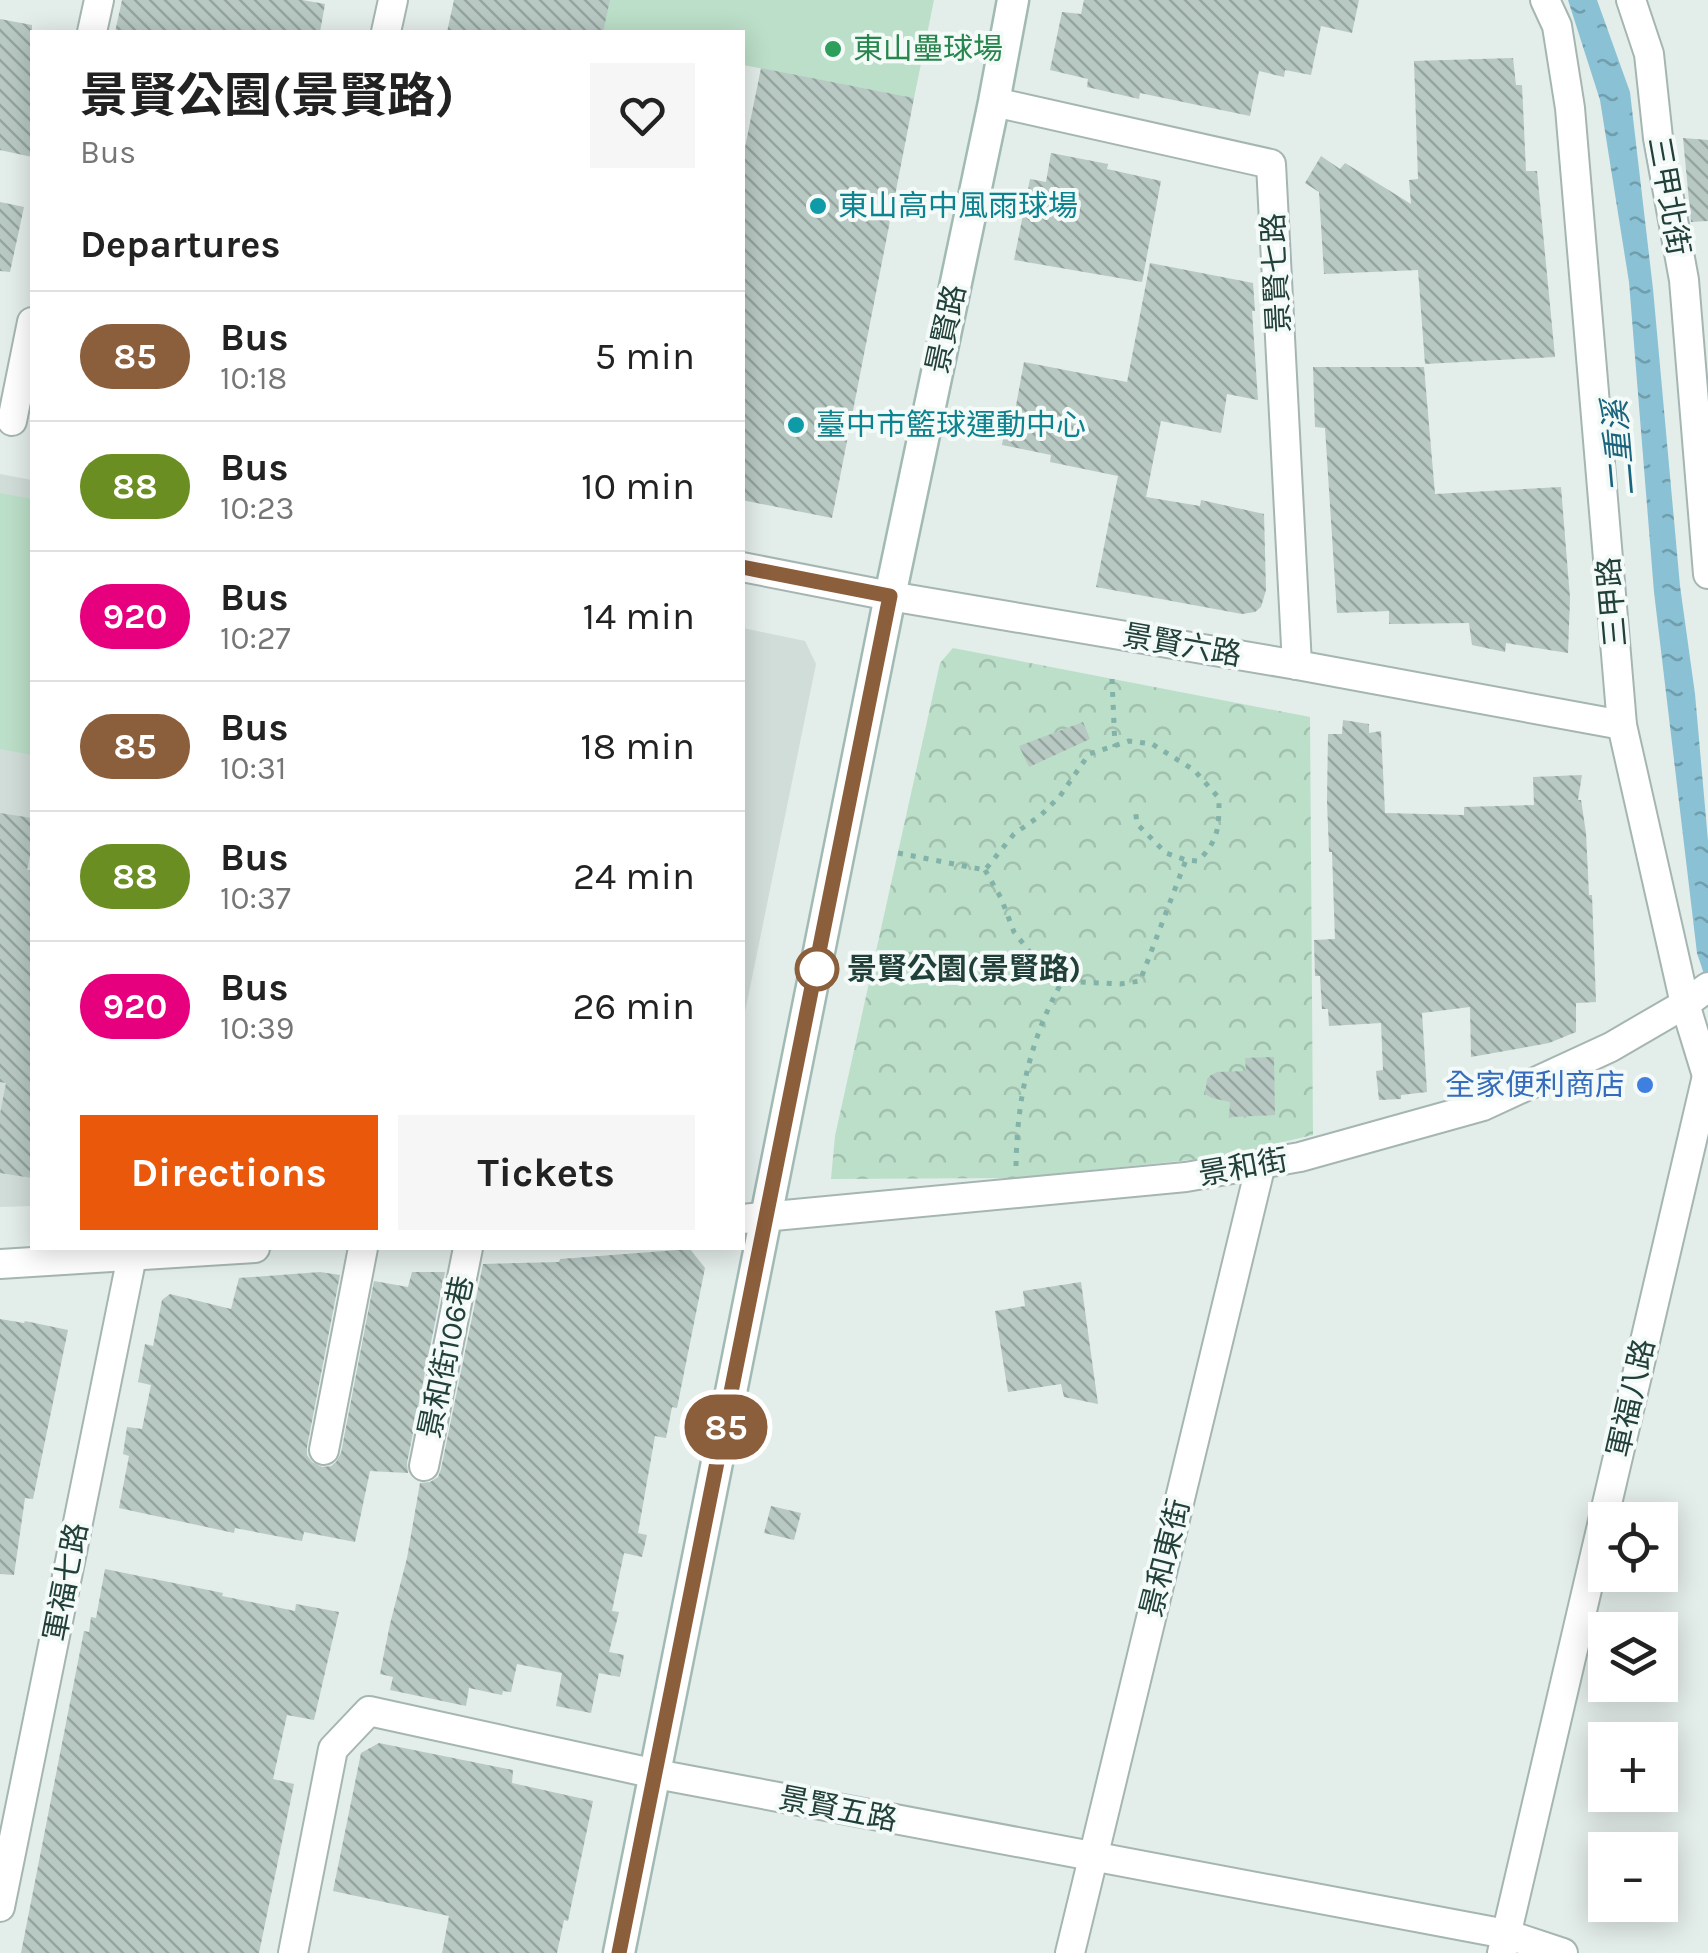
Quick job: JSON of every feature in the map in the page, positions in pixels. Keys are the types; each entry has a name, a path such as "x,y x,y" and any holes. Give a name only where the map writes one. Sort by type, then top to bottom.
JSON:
{"street":[{"path":"92,30 99,0"},
{"path":"386,30 393,0"},
{"name":"景賢路","path":"619,1953 656,1774 755,1219 890,596 1013,0"},
{"name":"三甲路","path":"1545,0 1557,26 1570,108 1622,725 1685,1004 1707,1077"},
{"name":"三甲北街","path":"1631,0 1650,54 1658,138 1684,280 1697,312 1708,574"},
{"name":"景賢七路","path":"994,102 1271,164 1297,665"},
{"path":"15,422 30,334"},
{"name":"景賢六路","path":"745,567 890,596 1622,725"},
{"name":"景和街","path":"755,1219 1186,1177 1300,1157 1483,1106 1611,1048 1708,987"},
{"name":"軍福八路","path":"1504,1944 1707,1077"},
{"name":"景和東街","path":"1070,1953 1262,1164"},
{"path":"0,1264 224,1250"},
{"path":"324,1450 364,1250"},
{"name":"景和街106巷","path":"424,1466 468,1250"},
{"name":"軍福七路","path":"0,1907 132,1256"},
{"name":"景賢五路","path":"293,1953 333,1749 369,1711 656,1774 1563,1953"}],"path":[{"path":"1112,679 1115,747"},
{"path":"985,870 1014,834 1060,796 1089,754 1130,742 1152,744 1194,770 1218,798 1218,832 1211,848 1198,861 1186,860 1166,853 1152,840 1137,824 1135,807"},
{"path":"898,853 985,870 1002,898 1014,932 1051,975 1080,982 1120,984 1140,981 1186,860"},
{"path":"1016,1178 1017,1122 1026,1076 1042,1022 1064,978"}],"shaded area":[{"path":"0,474 30,480 30,888 0,882"},
{"path":"745,628 805,641 816,664 745,1012"},
{"path":"30,921 30,1206 0,1207 0,1075"}],"green space":[{"name":"東山壘球場","path":"455,0 934,0 914,98 745,65 745,30 564,30 453,9"},
{"path":"0,493 30,499 30,755 0,749"},
{"path":"953,648 1310,717 1313,1135 1218,1157 1016,1178 831,1179 835,1136 940,663"}],"water":[{"name":"二重溪","path":"1568,0 1597,0 1630,92 1708,841 1708,986 1697,953 1654,592 1629,282 1600,100"}],"building":[{"path":"122,0 302,0 325,4 320,30 115,30"},
{"path":"454,0 610,0 603,30 447,30"},
{"path":"1084,0 1359,0 1352,33 1321,26 1311,75 1285,70 1284,77 1259,71 1250,116 1140,93 1139,99 1087,87 1088,79 1050,70 1062,12 1081,14"},
{"path":"0,19 32,25 32,30 30,157 0,150"},
{"path":"1513,58 1516,85 1522,85 1526,171 1537,171 1555,357 1425,364 1418,270 1324,274 1319,192 1305,183 1321,156 1340,169 1345,163 1411,204 1409,180 1418,179 1414,61"},
{"path":"761,68 914,98 832,518 745,501 745,147"},
{"path":"1683,138 1708,140 1708,221 1691,222"},
{"path":"1051,153 1108,164 1107,169 1161,181 1142,282 1014,260 1030,179 1046,182"},
{"path":"0,202 24,207 10,272 0,271"},
{"path":"1150,263 1253,283 1258,400 1227,394 1221,433 1161,421 1146,497 1200,506 1201,500 1264,514 1266,590 1261,607 1255,612 1242,614 1096,587 1118,476 1050,462 1051,455 1002,445 1008,410 1015,411 1024,362 1127,382"},
{"path":"1313,367 1424,367 1435,494 1561,487 1570,598 1568,653 1506,643 1505,652 1472,645 1469,623 1389,624 1389,611 1337,613 1325,428 1315,427"},
{"path":"1343,720 1369,724 1369,733 1381,731 1385,813 1464,815 1464,807 1534,805 1533,777 1582,775 1578,800 1586,833 1592,895 1596,1002 1576,1003 1576,1032 1549,1043 1471,1057 1470,1007 1422,1013 1427,1092 1379,1100 1376,1071 1383,1070 1381,1023 1329,1026 1328,1009 1322,1009 1320,976 1315,976 1314,940 1335,939 1327,801 1328,734 1342,734"},
{"path":"1083,722 1090,739 1029,767 1019,746"},
{"path":"0,813 30,818 30,1178 0,1173 0,1114 6,1083 0,1082"},
{"path":"1274,1057 1275,1115 1229,1117 1230,1102 1205,1094 1211,1075 1246,1071 1245,1058"},
{"path":"691,1250 705,1268 677,1408 672,1407 666,1438 655,1436 638,1533 647,1535 642,1557 624,1553 612,1611 619,1612 609,1652 624,1655 620,1677 599,1673 591,1713 556,1706 562,1673 517,1664 511,1692 503,1691 502,1695 469,1688 466,1706 390,1690 393,1677 380,1674 420,1483 438,1477 441,1469 483,1264"},
{"path":"320,1272 340,1275 307,1447 312,1462 322,1467 331,1466 341,1453 374,1281 408,1287 412,1272 445,1272 408,1473 370,1471 355,1542 304,1532 302,1541 235,1528 234,1533 119,1508 129,1456 123,1454 127,1427 142,1429 151,1385 138,1382 145,1344 153,1346 162,1300 170,1294 231,1309 239,1278"},
{"path":"1081,1282 1098,1404 1064,1397 1061,1384 1008,1392 995,1311 1025,1306 1023,1291"},
{"path":"0,1319 68,1330 33,1499 25,1498 14,1575 0,1574"},
{"path":"771,1506 801,1513 794,1540 764,1533"},
{"path":"105,1569 295,1611 296,1604 339,1612 314,1720 287,1715 273,1779 294,1784 259,1953 21,1953 84,1631 89,1632 91,1617 96,1618"},
{"path":"379,1743 513,1770 512,1783 593,1801 568,1921 564,1920 557,1953 442,1953 449,1916 333,1891 361,1753"}],"bus line":[{"name":"85","path":"619,1953 890,596 745,568"}],"place":[{"name":"東山壘球場","path":"833,49"},
{"name":"東山高中風雨球場","path":"818,206"},
{"name":"臺中市籃球運動中心","path":"796,425"},
{"name":"景賢公園(景賢路)","path":"817,969"},
{"name":"全家便利商店","path":"1645,1085"}]}
